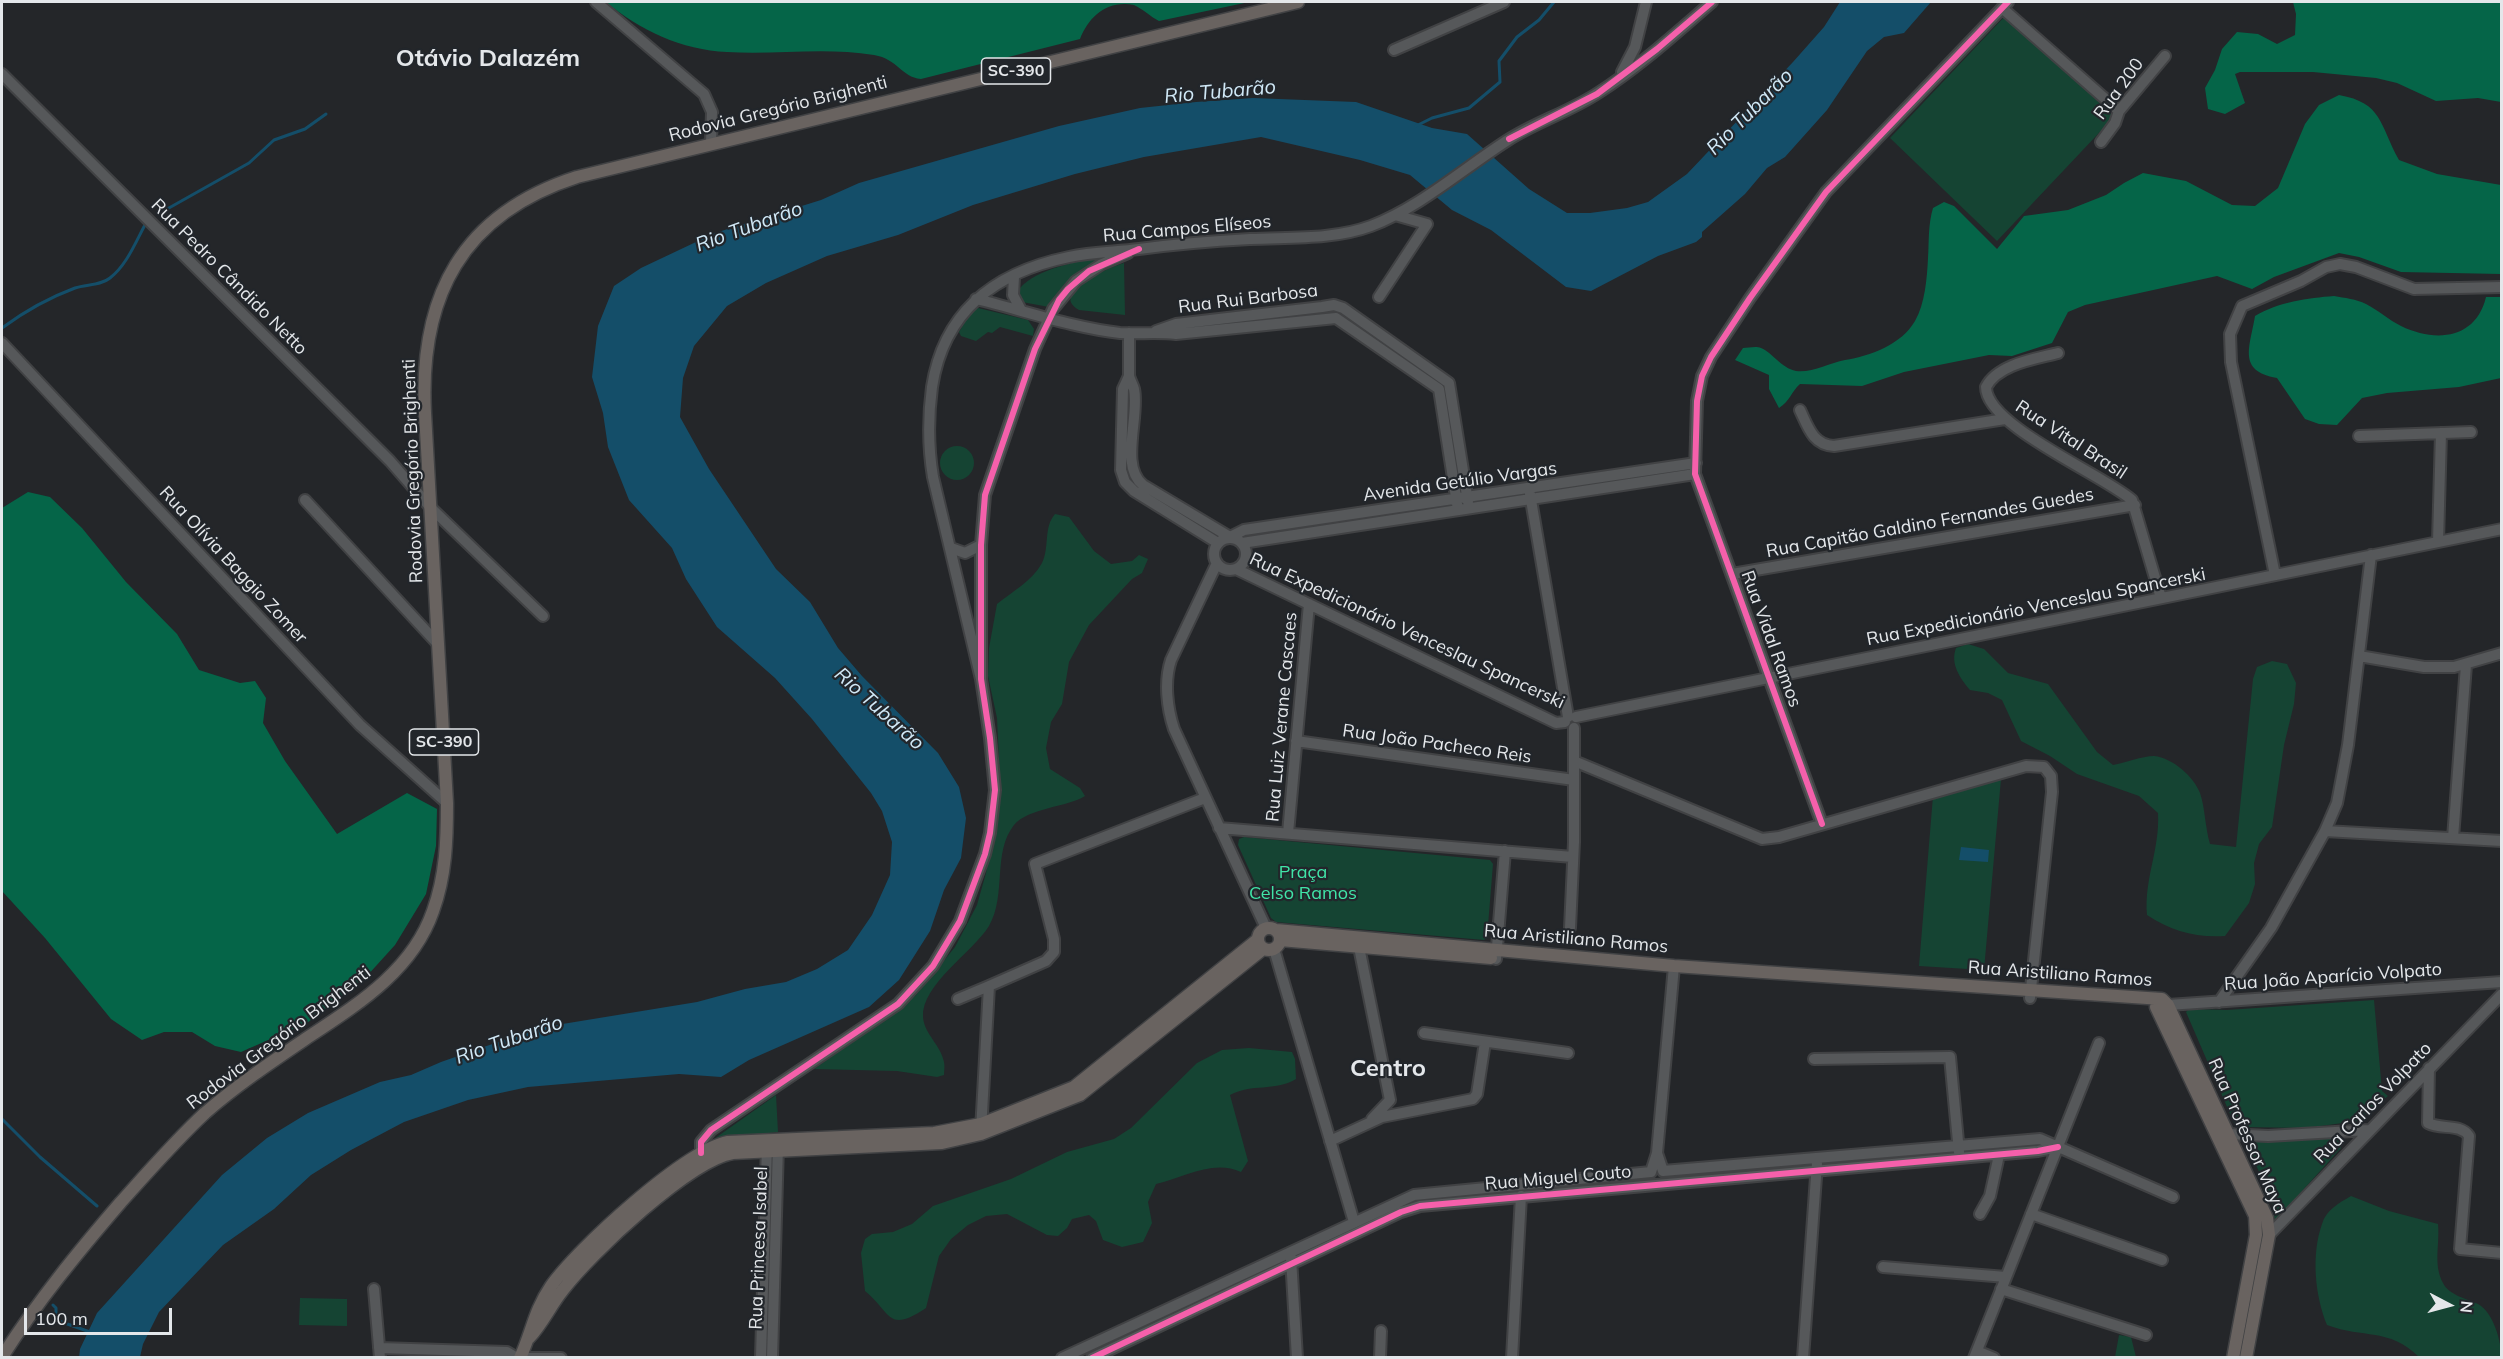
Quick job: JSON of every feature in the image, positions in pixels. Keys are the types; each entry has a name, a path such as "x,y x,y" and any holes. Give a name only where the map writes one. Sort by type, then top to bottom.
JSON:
{"main road":[{"name":"Rodovia Gregório Brighenti","path":"2,1357 31,1313 77,1254 144,1176 191,1126 253,1075 367,998 406,958 425,929 440,891 447,854 447,803 424,378 428,337 438,300 447,280 472,243 503,213 557,183 711,143 1248,16 1298,2"},
{"path":"518,1358 529,1338 532,1321 547,1293 668,1176 728,1142 773,1146 981,1129 1074,1087 1134,1046 1269,939"},
{"name":"Rua Aristiliano Ramos","path":"1269,939 1496,954 1674,970 2103,999 2162,1006"},
{"name":"Rua Aristiliano Ramos","path":"1269,939 1496,954"},
{"name":"Rua Professor Maya","path":"2162,1006 2223,1135 2265,1212 2269,1235 2234,1358"},
{"name":"Rua Professor Maya","path":"2223,1135 2255,1216 2256,1234 2247,1318 2246,1358"},
{"path":"2256,1234 2269,1235"}],"street":[{"path":"596,2 704,94 712,112 711,143"},
{"path":"1394,51 1504,2"},
{"path":"1616,80 1635,46 1646,2"},
{"name":"Rua Campos Elíseos","path":"951,548 930,463 929,422 934,375 939,355 957,318 976,299 1014,277 1068,257 1179,243 1340,234 1370,226 1395,215 1509,139 1581,103 1616,80 1712,2"},
{"path":"1696,469 1698,401 1702,376 1711,357 1750,298 1838,178 2005,5 2120,111"},
{"name":"Rua 200","path":"2101,142 2115,123 2120,111 2164,56"},
{"name":"Rua Pedro Cândido Netto","path":"2,74 390,460 430,507 543,616"},
{"path":"1379,297 1427,224 1395,215"},
{"path":"981,679 981,545 985,495 1035,349 1059,300 1076,281 1102,264 1139,249"},
{"path":"2275,575 2231,362 2230,334 2242,306 2301,281 2326,267 2340,264 2356,267 2414,289 2502,287"},
{"path":"1014,277 1013,295 1021,310"},
{"name":"Rua Rui Barbosa","path":"976,299 1129,333 1153,332 1176,324 1205,326 1323,312 1338,306 1359,326 1390,348 1419,368 1449,383 1450,420 1464,510"},
{"path":"1129,333 1129,376 1134,390 1132,459 1134,474 1143,485 1218,543"},
{"name":"Rua Olívia Baggio Zomer","path":"2,343 371,737 447,803"},
{"name":"Rua Vital Brasil","path":"2058,353 2017,365 1990,381 1986,387 1989,401 2005,419 2126,495 2135,505 2161,598"},
{"path":"1129,376 1123,389 1121,465 1123,478 1134,491 1242,543 1245,558 1236,568 1226,569 1217,563"},
{"path":"1800,410 1818,442 1834,446 2005,419"},
{"path":"2359,436 2471,432"},
{"path":"2438,542 2441,433"},
{"name":"Avenida Getúlio Vargas","path":"1242,543 1464,510 1530,494 1696,469"},
{"name":"Rua Vidal Ramos","path":"1696,469 1822,824"},
{"path":"1123,478 1134,474"},
{"path":"1530,494 1571,721 1574,780 1570,928"},
{"name":"Avenida Getúlio Vargas","path":"1230,537 1244,530 1462,498 1530,494"},
{"path":"305,500 438,644"},
{"name":"Rua Capitão Galdino Fernandes Guedes","path":"1732,574 2135,505"},
{"path":"1341,516 1343,528"},
{"name":"Rua Expedicionário Venceslau Spancerski","path":"1236,568 1556,723 2502,529"},
{"path":"1230,537 1218,543 1214,550 1217,563 1171,660 1167,676 1169,707 1174,729 1269,939 1356,1227"},
{"path":"951,548 965,553 981,545"},
{"path":"703,1158 701,1142 711,1130 898,1004 919,983 948,945 970,901 994,811 994,771 981,679 951,548"},
{"path":"2219,1002 2258,949 2325,831 2337,803 2341,789 2371,555"},
{"name":"Rua Luiz Verane Cascaes","path":"1288,833 1310,604"},
{"path":"2359,656 2424,667 2466,665 2502,653"},
{"path":"2453,838 2466,665"},
{"name":"Rua João Pacheco Reis","path":"1296,741 1574,780"},
{"path":"1574,761 1755,838 1771,839 2026,766 2039,765 2048,770 2051,776 2052,792 2030,994"},
{"path":"958,999 1046,962 1054,952 1054,939 1035,864 1205,798"},
{"path":"1219,828 1573,857"},
{"path":"2325,831 2502,841"},
{"path":"1496,954 1505,851"},
{"path":"1359,946 1390,1100 1370,1122"},
{"path":"1657,1153 1665,1178 1658,1184 1649,1179 1657,1153 1674,970"},
{"name":"Rua João Aparício Volpato","path":"2162,1006 2502,982"},
{"path":"981,1129 989,986"},
{"name":"Rua Carlos Volpato","path":"2269,1235 2502,994"},
{"path":"1424,1033 1568,1053"},
{"path":"1330,1141 1388,1115 1475,1098 1485,1042"},
{"path":"1994,1358 1975,1354 2099,1043"},
{"path":"1814,1059 1950,1058 1959,1158"},
{"path":"2429,1068 2428,1123 2434,1126 2462,1129 2469,1136 2460,1249 2502,1253"},
{"path":"2223,1135 2268,1136 2369,1130"},
{"path":"2340,1132 2347,1140 2348,1152"},
{"path":"1651,1172 1656,1169 1663,1171 1729,1166 2040,1139 2174,1197"},
{"name":"Rua Princesa Isabel","path":"772,1358 769,1284 773,1146"},
{"name":"Rua Miguel Couto","path":"1430,1198 1521,1196 1999,1155 2058,1147"},
{"path":"1980,1214 1990,1196 1999,1155"},
{"path":"1803,1358 1818,1158"},
{"path":"1729,1166 1730,1178"},
{"name":"Rua Miguel Couto","path":"1062,1358 1291,1251 1412,1208 1430,1198 1651,1172"},
{"path":"1512,1358 1521,1196"},
{"path":"2031,1214 2162,1260"},
{"name":"Rua Miguel Couto","path":"1092,1358 1292,1264 1356,1227"},
{"path":"1291,1251 1297,1356"},
{"path":"1883,1267 2006,1277"},
{"name":"Rua Princesa Isabel","path":"761,1358 769,1284"},
{"path":"374,1288 380,1353 507,1352 518,1358"},
{"path":"2001,1288 2146,1335"},
{"path":"1380,1358 1381,1331"},
{"path":"527,1358 561,1358"}],"green space":[{"path":"606,2 1249,2 1159,21 1134,5 1115,5 1094,17 1080,39 921,79 914,78 889,60 874,55 818,51 727,52 694,47 647,30"},
{"path":"2293,2 2501,2 2501,102 2478,98 2436,101 2397,83 2376,78 2313,72 2240,72 2235,74 2245,103 2225,114 2208,109 2205,88 2215,70 2222,49 2237,32 2258,34 2277,44 2295,35 2296,14"},
{"path":"2007,14 2114,117 1997,241 1890,138"},
{"path":"2339,95 2364,103 2372,110 2383,126 2399,160 2437,174 2501,185 2501,274 2401,272 2359,257 2339,253 2274,277 2252,289 2217,276 2085,305 2068,312 2052,343 2012,356 1989,355 1904,372 1862,386 1800,384 1779,408 1769,389 1769,375 1735,360 1743,348 1759,347 1791,369 1808,371 1865,356 1902,337 1915,321 1921,307 1928,266 1931,214 1933,208 1944,202 1954,206 1997,249 2024,216 2068,210 2106,195 2143,173 2186,181 2232,205 2255,206 2278,188 2305,124 2319,105"},
{"path":"1103,258 1073,278 1049,307 1022,302 1019,295 1020,288 1027,281 1071,263"},
{"path":"1124,263 1125,315 1079,310 1072,303 1071,296 1076,288 1085,281"},
{"path":"2334,296 2362,302 2397,324 2428,335 2453,334 2464,329 2481,311 2486,297 2501,297 2501,378 2459,387 2387,393 2362,398 2337,425 2319,424 2305,419 2277,378 2264,375 2251,363 2249,347 2255,316 2283,304"},
{"path":"978,308 1028,320 1034,329 1033,336 1000,327 976,341 961,336 959,332 972,310"},
{"path":"957,446 969,451 974,463 969,475 957,480 945,475 940,463 945,451"},
{"path":"28,492 50,497 82,528 126,582 177,634 199,670 240,683 255,681 266,698 263,723 285,761 337,834 407,793 437,809 436,846 426,894 395,945 366,977 307,1023 241,1052 215,1046 192,1032 164,1032 142,1040 111,1019 45,938 2,891 2,508"},
{"path":"1055,514 1069,517 1094,551 1111,564 1132,561 1139,555 1148,559 1142,573 1132,579 1089,625 1069,662 1062,704 1051,722 1046,748 1050,769 1080,788 1085,796 1020,819 1007,836 1001,861 997,901 989,926 939,981 925,1005 924,1023 940,1050 944,1075 937,1077 897,1071 814,1069 916,995 955,947 977,905 986,873 1000,782 997,718 988,676 989,648 997,604 1028,580 1042,563 1049,525"},
{"path":"1968,644 1984,649 2008,673 2048,684 2097,752 2113,765 2154,756 2168,760 2182,769 2200,793 2210,844 2236,847 2253,679 2257,667 2272,661 2287,664 2296,683 2272,827 2259,844 2254,863 2255,884 2249,903 2225,936 2204,936 2184,932 2147,915 2158,813 2139,796 2077,774 2050,756 2021,741 2002,700 1988,693 1970,690 1960,676 1955,665 1954,654 1956,648"},
{"path":"2001,779 1984,970 1919,966 1933,796"},
{"name":"Praça Celso Ramos","path":"1244,837 1490,860 1493,864 1487,938 1484,940 1276,922 1271,918 1238,845 1239,839"},
{"path":"2374,1000 2382,1091 2388,1096 2358,1121 2305,1128 2242,1127 2234,1123 2186,1012 2189,1009 2227,1010"},
{"path":"1249,1048 1292,1052 1295,1059 1296,1079 1280,1085 1246,1089 1230,1095 1248,1161 1241,1172 1220,1168 1209,1169 1156,1184 1148,1202 1152,1223 1143,1242 1122,1247 1103,1240 1096,1221 1089,1215 1072,1219 1067,1228 1058,1236 1047,1235 1007,1214 986,1216 968,1225 951,1239 939,1256 926,1308 913,1316 897,1320 891,1318 865,1291 861,1253 865,1239 872,1234 893,1232 912,1224 933,1206 1011,1179 1067,1152 1114,1139 1131,1128 1197,1063 1222,1050"},
{"path":"776,1095 778,1132 714,1139"},
{"path":"2336,1136 2341,1139 2341,1148 2275,1221 2271,1197 2246,1140 2285,1141"},
{"path":"2351,1196 2389,1211 2438,1224 2438,1269 2443,1283 2454,1294 2478,1304 2488,1314 2498,1336 2501,1357 2419,1357 2397,1341 2386,1337 2327,1325 2317,1288 2316,1249 2324,1219 2334,1207"},
{"path":"300,1298 347,1299 347,1326 299,1325"},
{"path":"2119,1335 2131,1337 2136,1357 2115,1357"}],"water":[{"name":"Rio Tubarão","path":"1840,2 1931,2 1904,33 1884,37 1867,51 1827,110 1785,157 1767,168 1745,194 1702,232 1702,237 1696,242 1658,256 1591,291 1566,287 1491,230 1452,210 1410,175 1360,160 1261,137 1144,157 1075,174 973,205 898,235 827,256 766,283 727,306 694,346 683,378 680,417 709,469 776,569 810,602 838,648 862,676 938,753 959,787 966,818 961,858 944,890 930,931 899,980 869,1007 749,1060 721,1077 679,1074 528,1087 468,1100 404,1122 351,1150 311,1175 274,1209 223,1245 159,1312 143,1344 140,1357 79,1358 80,1349 97,1313 222,1175 267,1138 308,1113 380,1082 411,1075 538,1028 697,1002 745,989 786,982 817,969 848,950 872,915 890,875 892,842 882,811 871,793 812,719 775,678 717,627 686,579 672,548 629,500 608,447 603,413 592,377 598,326 614,286 641,268 715,233 821,200 859,183 1059,126 1140,108 1196,102 1253,98 1356,102 1432,128 1467,134 1529,189 1567,213 1590,213 1627,208 1648,202 1687,174 1793,62 1824,27"},
{"path":"1961,847 1989,850 1988,862 1959,860"}],"waterway":[{"path":"1416,126 1432,118 1469,108 1500,82 1499,61 1517,37 1539,20 1554,2"},
{"path":"160,213 249,163 274,140 305,129 326,114"},
{"path":"2,328 55,296 110,278 126,260 146,223"},
{"path":"2,1119 40,1157 97,1206"},
{"path":"53,1305 56,1308 56,1320 90,1332"}],"cycle path":[{"path":"1509,139 1597,94 1657,49 1712,2"},
{"path":"1822,824 1695,474 1697,401 1702,376 1711,357 1750,298 1826,192 2008,2"},
{"path":"701,1153 701,1142 711,1130 898,1004 933,966 960,921 985,854 995,790 981,679 981,545 985,495 1035,349 1059,300 1089,271 1139,249"},
{"path":"1092,1358 1401,1212 1420,1206 2038,1151 2058,1147"}],"district":[{"name":"Otávio Dalazém","path":"488,59"},
{"name":"Centro","path":"1388,1069"}]}
